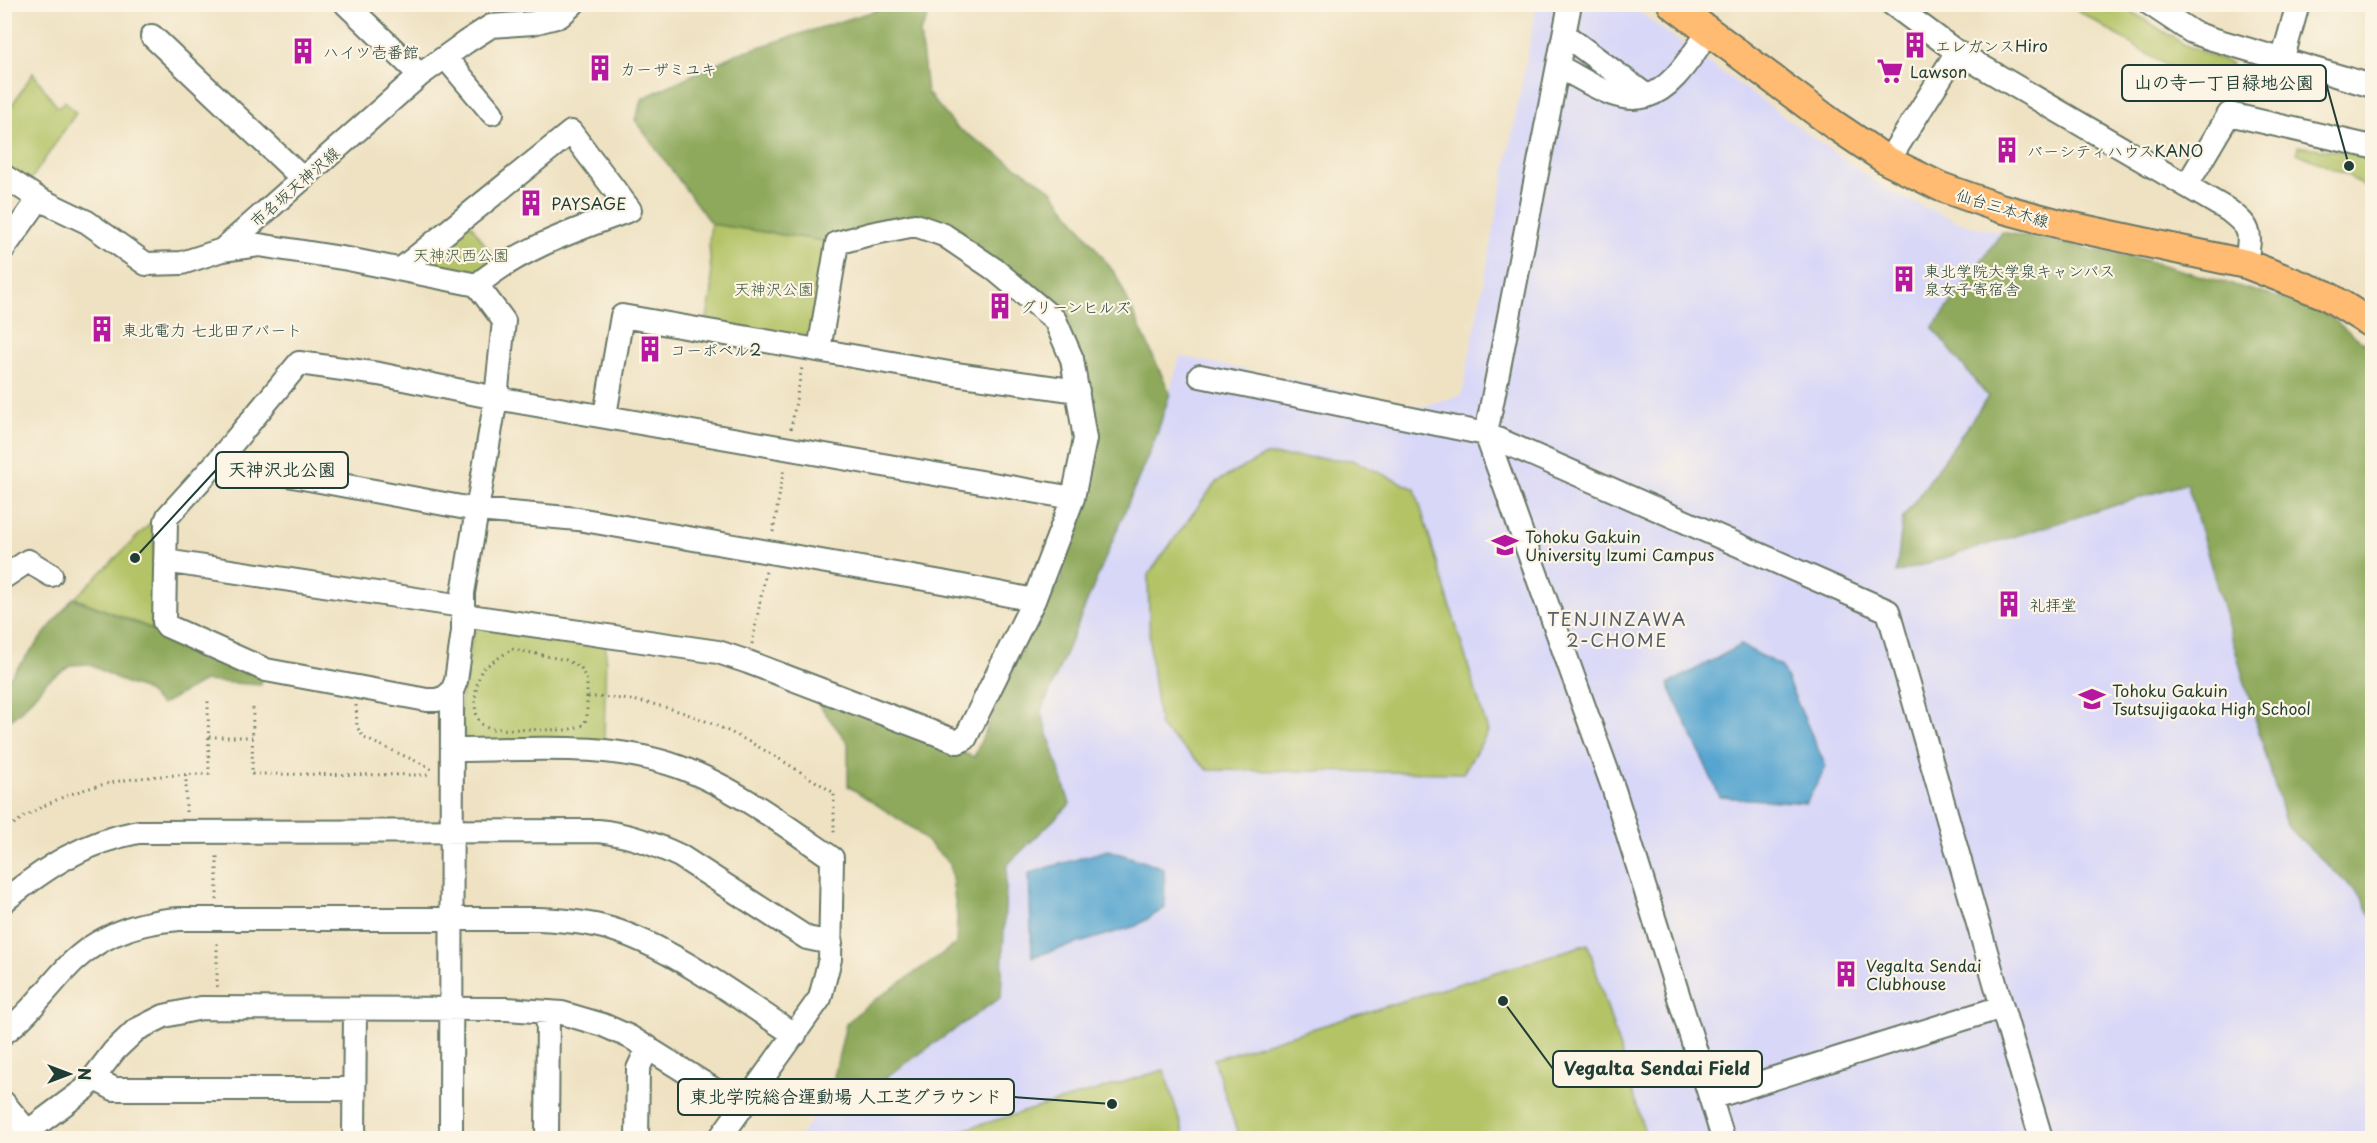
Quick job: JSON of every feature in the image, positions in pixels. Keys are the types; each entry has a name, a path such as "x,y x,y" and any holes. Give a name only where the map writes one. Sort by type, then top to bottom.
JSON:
{"main road":[{"name":"仙台三本木線","path":"1672,4 1833,124 1888,161 1941,187 2000,208 2064,225 2246,264 2326,296 2373,324"}],"street":[{"path":"346,4 420,75"},
{"name":"市名坂天神沢線","path":"4,176 39,199 87,222 146,264 182,263 222,250 420,75 491,26 542,21 560,16 573,4"},
{"path":"1570,4 1486,434 1614,790 1723,1138"},
{"path":"1892,4 1957,52 2187,185 2246,224 2249,230 2246,264"},
{"path":"2150,4 2192,32 2282,61 2373,86"},
{"path":"2282,61 2298,4"},
{"path":"1559,67 1618,97 1635,100 1659,93 1709,32"},
{"path":"1565,35 1647,96"},
{"path":"152,36 302,178"},
{"path":"1888,161 1957,52"},
{"path":"446,57 492,113"},
{"path":"2187,185 2229,114 2373,147"},
{"path":"400,269 571,132 630,210 532,248 496,269 477,285"},
{"path":"4,248 39,199"},
{"path":"165,561 704,650 748,662 957,742 965,739 1034,600 1073,498 1085,439 1072,359 1055,320 986,263 944,235 915,225 837,243 812,349"},
{"path":"222,250 259,245 400,269 477,285 504,321 496,398 477,510 456,681 452,691 451,1138"},
{"path":"605,416 622,316 955,374 1078,391"},
{"path":"452,691 437,700 427,700 266,670 167,626 164,622 168,516 217,462 299,363 379,374 496,398 1073,498"},
{"path":"1200,376 1486,434 1888,611 2042,1138"},
{"path":"217,462 477,510 578,519 1034,600"},
{"path":"4,577 28,561 51,575"},
{"path":"452,750 601,750 660,761 680,767 722,787 832,858 831,959 820,998 720,1138"},
{"path":"4,901 45,869 82,848 138,832 186,830 598,831 633,837 680,856 807,938 831,943"},
{"path":"4,1033 19,1021 75,959 120,930 148,922 180,919 558,919 612,929 650,944 795,1035"},
{"path":"1711,1098 2002,1007"},
{"path":"4,1103 30,1135 94,1078 126,1039 150,1022 189,1009 452,1008 548,1012 570,1015 603,1025 648,1047 742,1107"},
{"path":"354,1138 355,1009"},
{"path":"547,1138 548,1012"},
{"path":"637,1138 638,1069 648,1047"},
{"path":"94,1078 114,1089 354,1089"}],"path":[{"path":"2229,114 2221,84 2252,52"},
{"path":"748,662 788,448 812,349"},
{"path":"512,649 546,654 577,665 586,676 588,697 586,723 575,729 488,728 480,721 475,711 482,669 512,649"},
{"path":"253,708 252,774 430,777 433,771 427,766 364,738 357,727 356,688"},
{"path":"588,697 619,698 656,704 699,717 745,739 834,794 832,858"},
{"path":"4,831 45,806 82,789 137,777 209,774 208,701"},
{"path":"208,737 252,737"},
{"path":"186,775 186,830"},
{"path":"216,1008 217,830"}],"shaded area":[{"name":"Tohoku Gakuin University Izumi Campus","path":"1537,5 1630,5 1887,190 1963,224 2002,232 1933,328 1988,397 1903,518 1897,573 2187,483 2286,825 2362,898 2372,918 2372,1138 799,1138 831,1090 843,1108 1001,996 1007,864 1070,804 1041,712 1157,434 1180,356 1421,407 1462,395"}],"green space":[{"path":"893,5 934,5 920,33 927,92 956,127 1052,190 1116,275 1170,393 1157,434 1041,712 1070,804 1007,865 1001,997 842,1108 831,1090 846,1024 862,1009 956,944 957,916 950,864 914,829 848,786 848,743 812,696 974,757 1015,662 1062,578 1061,571 1085,439 1055,320 915,225 837,243 711,224 635,120 643,98 736,54"},
{"path":"2069,5 2121,5 2185,45 2232,64 2223,76 2214,96"},
{"path":"33,73 58,108 65,101 76,113 26,187 5,173 4,117"},
{"path":"2298,146 2372,156 2372,192 2347,175 2297,153"},
{"name":"天神沢西公園","path":"465,216 500,266 477,285 401,269"},
{"name":"天神沢公園","path":"711,224 837,243 819,350 705,330 712,291 709,242"},
{"path":"2002,232 2145,260 2319,309 2372,349 2372,918 2362,898 2286,825 2187,483 1896,573 1903,518 1988,397 1933,328"},
{"path":"1266,455 1352,460 1415,489 1488,732 1463,773 1208,770 1160,727 1150,652 1148,575 1216,482"},
{"path":"155,519 153,629 75,598"},
{"path":"73,598 262,673 261,685 204,681 161,705 144,689 128,684 89,664 72,665 47,681 19,713 5,724 5,683"},
{"path":"482,625 606,644 604,741 469,742 460,732 460,702 473,634"},
{"path":"1588,944 1646,1136 1639,1138 1239,1138 1214,1059"},
{"path":"1164,1070 1185,1138 936,1138"}],"water":[{"path":"1741,645 1781,666 1826,767 1806,803 1720,797 1668,684"},
{"path":"1108,850 1164,868 1165,908 1136,926 1032,957 1029,873"}],"place":[{"name":"エレガンスHiro","path":"1915,45"},
{"name":"ハイツ壱番館","path":"303,51"},
{"name":"カーザミユキ","path":"600,68"},
{"name":"Lawson","path":"1890,71"},
{"name":"バーシティハウスKANO","path":"2007,150"},
{"name":"山の寺一丁目緑地公園","path":"2349,166"},
{"name":"PAYSAGE","path":"531,203"},
{"name":"東北学院大学泉キャンパス 泉女子寄宿舎","path":"1904,279"},
{"name":"グリーンヒルズ","path":"1000,306"},
{"name":"東北電力 七北田アパート","path":"102,329"},
{"name":"コーポベル2","path":"650,349"},
{"name":"Tohoku Gakuin University Izumi Campus","path":"1505,545"},
{"name":"天神沢北公園","path":"135,558"},
{"name":"礼拝堂","path":"2009,604"},
{"name":"Tohoku Gakuin Tsutsujigaoka High School","path":"2092,699"},
{"name":"Vegalta Sendai Clubhouse","path":"1846,974"},
{"name":"Vegalta Sendai Field","path":"1503,1001"},
{"name":"東北学院総合運動場 人工芝グラウンド","path":"1112,1104"}],"district":[{"name":"TENJINZAWA 2-CHOME","path":"1617,628"}]}
